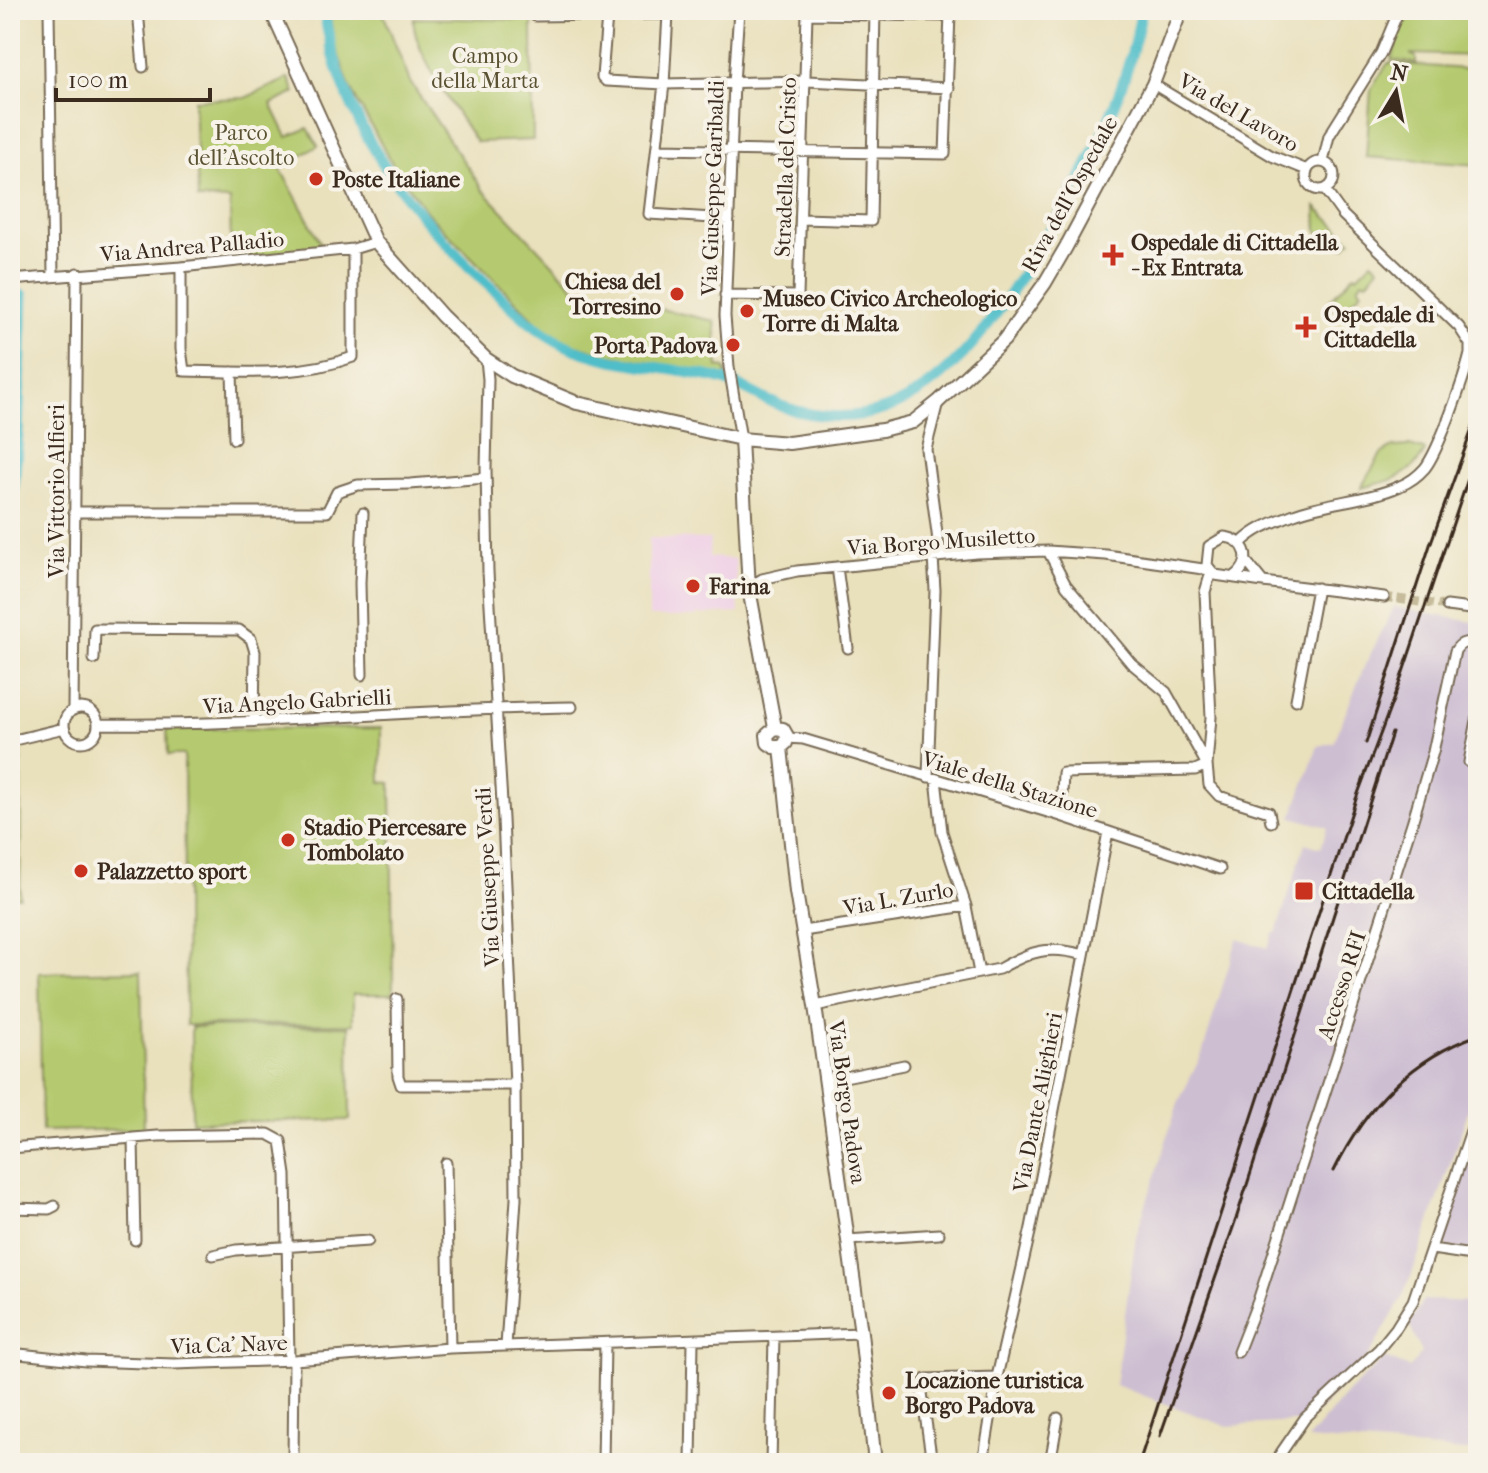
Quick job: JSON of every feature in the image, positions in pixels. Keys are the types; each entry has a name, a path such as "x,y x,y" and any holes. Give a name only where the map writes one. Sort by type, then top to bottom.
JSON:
{"street":[{"path":"49,10 53,276"},
{"path":"138,10 143,67"},
{"name":"Riva dell'Ospedale","path":"271,10 376,242 442,316 486,359 512,376 577,403 741,439 789,443 882,430 913,422 1004,340 1045,283 1153,84 1181,10"},
{"name":"Via Giuseppe Garibaldi","path":"739,10 725,295 729,367 741,439"},
{"path":"1323,162 1329,136 1381,53 1399,10"},
{"path":"658,149 731,151 804,151 871,152 945,154 950,13 875,12 871,152 871,221 802,219"},
{"name":"Stradella del Cristo","path":"725,295 798,296 807,14 875,12"},
{"path":"535,13 607,16 668,14 658,149 649,214 729,219"},
{"path":"607,16 603,79 664,84 807,81 949,88"},
{"name":"Via del Lavoro","path":"1153,84 1272,156 1307,170"},
{"name":"Via del Lavoro","path":"1323,162 1335,173 1334,181 1325,190 1317,190 1310,186 1306,178 1307,170 1314,163 1323,162"},
{"path":"1241,543 1259,529 1305,510 1383,492 1416,477 1431,457 1470,354 1470,344 1459,327 1343,215 1325,190"},
{"name":"Via Andrea Palladio","path":"10,280 181,267 353,249 376,242"},
{"path":"181,267 184,371 232,372 330,366 353,357 353,249"},
{"name":"Via Vittorio Alfieri","path":"73,710 77,273"},
{"name":"Via Giuseppe Verdi","path":"486,359 488,572 515,1085 516,1199 506,1346"},
{"path":"232,372 234,439"},
{"name":"Via L. Zurlo","path":"803,931 966,906 942,832 933,782 937,557 926,449 938,402"},
{"name":"Via Borgo Padova","path":"741,439 748,563 775,728 767,735 768,743 774,747 784,743 796,892 861,1333 875,1463"},
{"path":"74,512 327,512 337,492 358,485 486,478"},
{"path":"362,675 360,583 363,513"},
{"path":"1181,567 1206,552 1218,539 1230,537 1245,549 1246,561 1234,577"},
{"path":"1048,551 1066,585 1112,641 1131,663 1166,692 1207,765"},
{"name":"Via Borgo Musiletto","path":"752,591 762,579 797,571 937,557 1048,551 1106,555 1210,571"},
{"path":"1206,552 1210,571 1205,592 1211,717 1207,765 1209,785 1219,796 1269,812 1271,822"},
{"path":"1246,561 1263,582"},
{"path":"837,567 848,648"},
{"path":"1210,571 1224,578 1384,597"},
{"path":"1296,700 1317,588"},
{"path":"1447,606 1478,610"},
{"path":"94,659 95,629 239,630 251,639 255,652 254,721"},
{"name":"Accesso RFI","path":"1238,1352 1258,1301 1405,847 1433,752 1455,651 1459,644 1465,642 1478,645"},
{"name":"Via Angelo Gabrielli","path":"98,724 163,725 572,707"},
{"path":"64,728 66,717 73,710"},
{"name":"Via Angelo Gabrielli","path":"10,741 64,728 69,737 83,742 94,736 98,724 90,710 73,710"},
{"path":"1478,715 1469,762 1478,765"},
{"name":"Viale della Stazione","path":"784,743 803,739 933,782 1061,816 1220,869"},
{"path":"1061,816 1063,773 1195,770 1207,765"},
{"name":"Via Dante Alighieri","path":"983,1463 997,1377 1031,1228 1108,832"},
{"path":"966,906 979,973"},
{"path":"815,1006 999,969 1022,955 1037,952 1052,950 1084,955"},
{"path":"397,999 398,1076 401,1085 515,1085"},
{"path":"825,1081 904,1065"},
{"path":"1274,1463 1305,1418 1379,1349 1413,1301 1478,1110"},
{"path":"10,1148 133,1138 268,1134 281,1141 286,1160 293,1463"},
{"path":"133,1138 135,1240"},
{"path":"446,1163 450,1348"},
{"path":"10,1208 49,1209 55,1206"},
{"path":"847,1240 939,1234"},
{"path":"213,1255 236,1250 368,1241"},
{"path":"1432,1249 1478,1256"},
{"name":"Via Ca' Nave","path":"10,1353 128,1364 292,1360 450,1348 861,1333"},
{"path":"771,1463 774,1337"},
{"path":"691,1463 693,1340"},
{"path":"603,1463 605,1343"},
{"path":"932,1463 922,1393 926,1379 997,1377"},
{"path":"1050,1463 1058,1418"}],"shaded area":[{"name":"Farina","path":"649,538 710,539 709,557 735,559 739,613 649,617"},
{"path":"1394,607 1478,623 1478,1083 1412,1274 1400,1302 1367,1359 1309,1421 1226,1426 1115,1385 1136,1236 1178,1103 1202,1054 1237,939 1268,948 1273,933 1276,933 1305,843 1321,848 1327,827 1292,817 1318,746 1334,742 1364,667"},
{"path":"1478,1130 1478,1252 1449,1248 1441,1240"},
{"path":"1423,1300 1478,1302 1478,1452 1308,1439 1348,1392 1385,1358 1409,1368 1422,1353 1409,1324"}],"green space":[{"path":"329,10 382,10 410,82 483,190 578,291 715,321 718,367 725,368 727,376 606,354 570,343 542,327 430,216 392,163 351,90 334,42"},
{"path":"1409,10 1478,10 1478,56 1410,54 1416,57 1416,63 1391,60"},
{"name":"Campo della Marta","path":"414,18 532,20 533,140 476,142 427,63 419,46"},
{"path":"1388,63 1478,70 1478,165 1366,157 1371,89"},
{"name":"Parco dell'Ascolto","path":"289,78 295,93 271,104 287,137 308,128 318,146 280,168 324,249 231,259 230,200 198,199 194,100 245,98"},
{"path":"1316,207 1351,240 1345,247 1331,242 1315,242 1321,235 1317,230"},
{"path":"1372,261 1379,267 1367,282 1363,280 1358,286 1362,291 1340,313 1331,306 1334,303 1330,300"},
{"path":"1409,446 1425,452 1412,467 1389,481 1361,488 1381,454 1393,447"},
{"name":"Stadio Piercesare Tombolato","path":"381,728 381,782 391,783 393,994 353,994 353,1024 186,1025 184,755 168,755 167,729"},
{"path":"21,750 20,897 10,897 10,754"},
{"path":"141,971 144,1129 42,1131 39,973"},
{"path":"349,1026 350,1120 192,1122 191,1027"}],"waterway":[{"path":"324,10 332,51 345,89 361,126 381,160 404,194 457,255 533,325 583,352 724,380 797,411 826,416 871,413 912,396 937,379 980,335 1064,207 1094,152 1123,82 1142,10"},
{"path":"10,536 18,434 23,295"}],"tunnel":[{"path":"1384,597 1447,606"}],"railway":[{"path":"1366,743 1430,545 1478,413"},
{"path":"1139,1463 1356,799 1399,684 1478,449"},
{"path":"1160,1436 1236,1219 1392,733"},
{"path":"1334,1171 1360,1126 1392,1088 1431,1057 1478,1035"}],"place":[{"name":"Poste Italiane","path":"316,179"},
{"name":"Ospedale di Cittadella - Ex Entrata","path":"1113,255"},
{"name":"Chiesa del Torresino","path":"677,294"},
{"name":"Museo Civico Archeologico Torre di Malta","path":"747,311"},
{"name":"Ospedale di Cittadella","path":"1306,327"},
{"name":"Porta Padova","path":"733,345"},
{"name":"Farina","path":"693,586"},
{"name":"Stadio Piercesare Tombolato","path":"288,840"},
{"name":"Palazzetto sport","path":"81,871"},
{"name":"Cittadella","path":"1304,891"},
{"name":"Locazione turistica Borgo Padova","path":"889,1393"}]}
